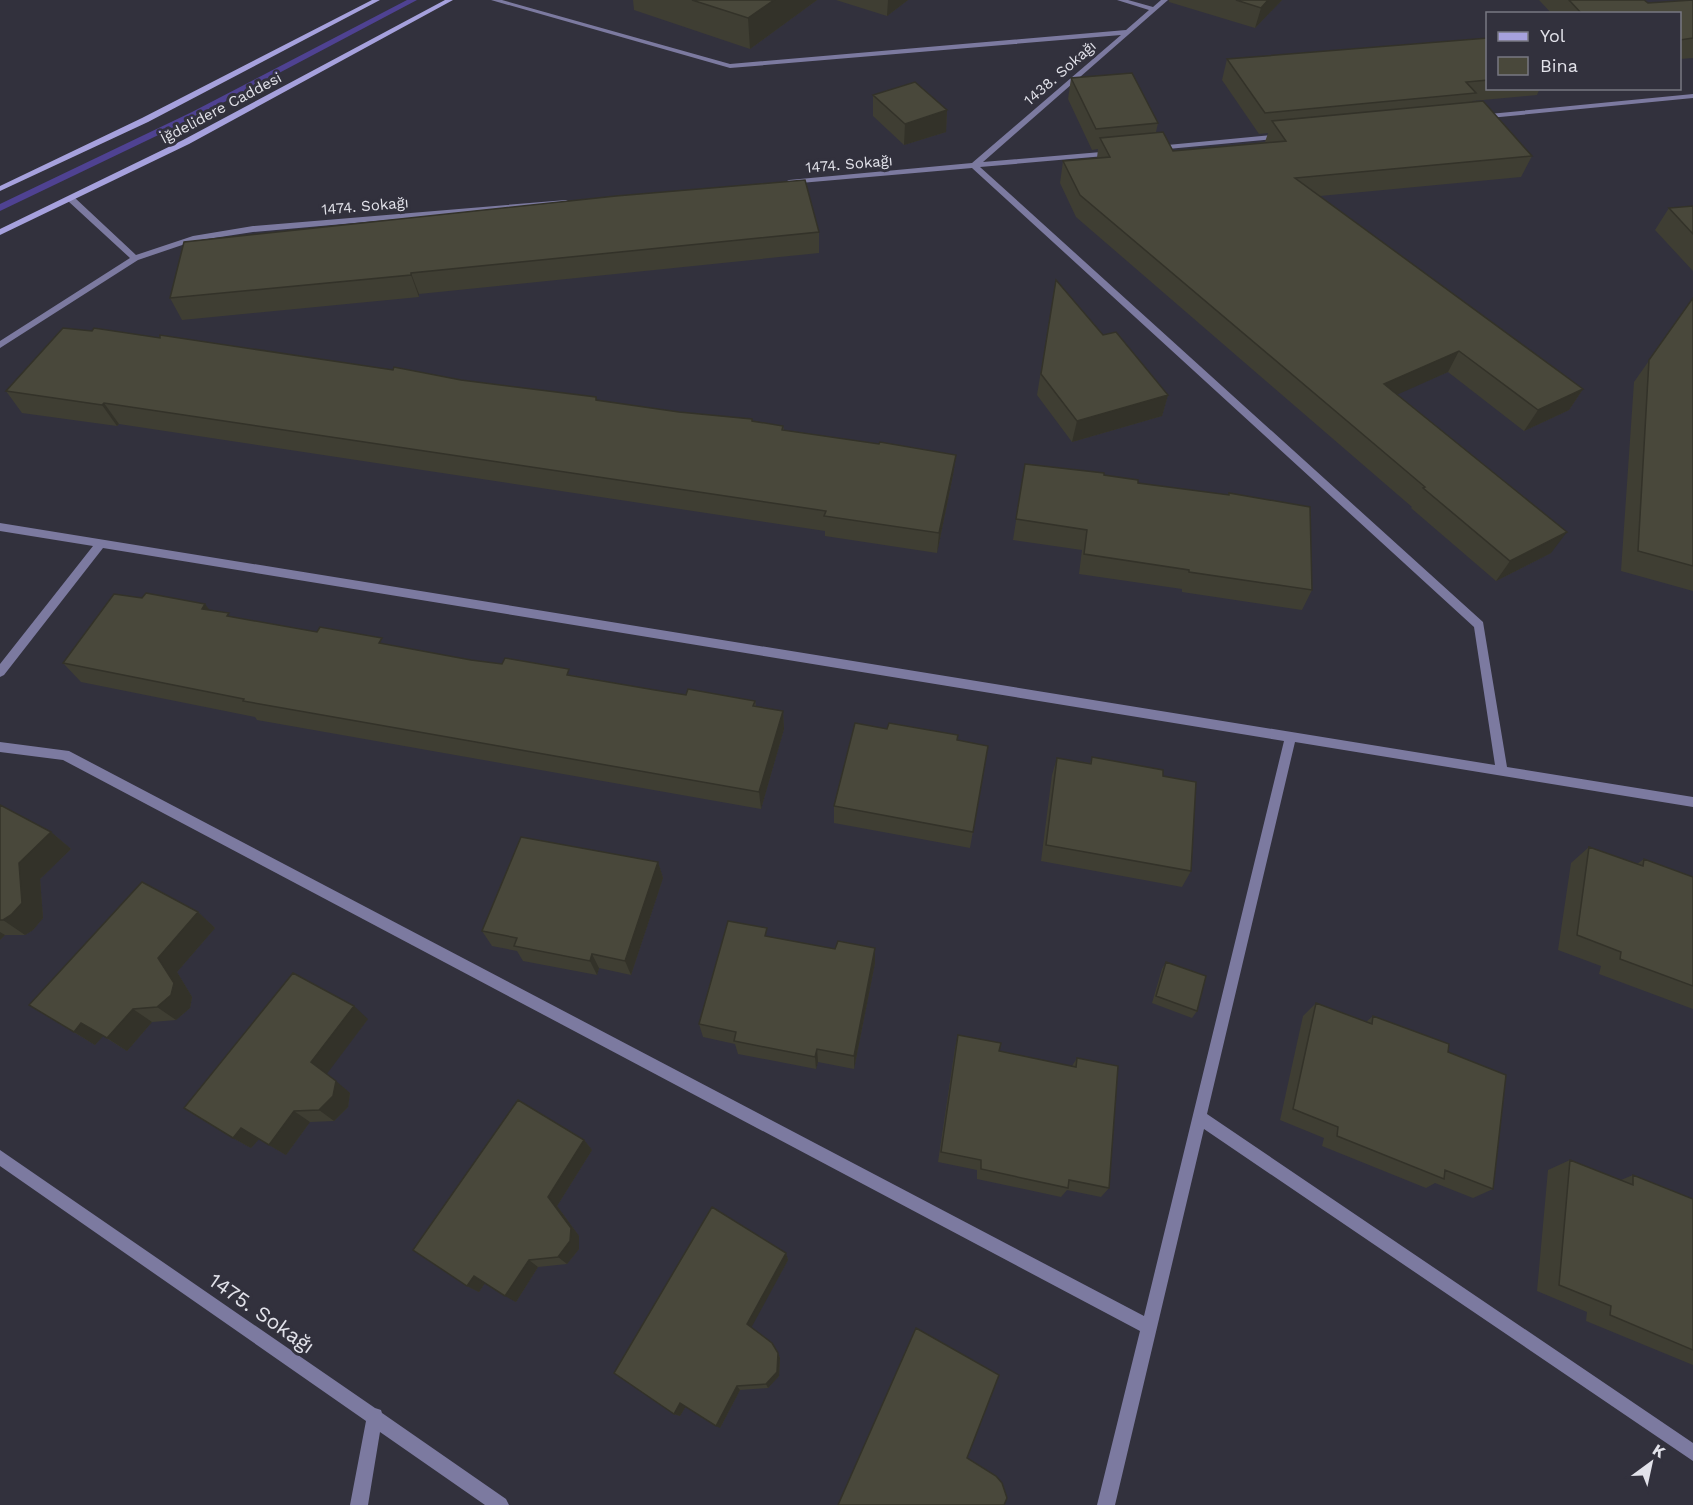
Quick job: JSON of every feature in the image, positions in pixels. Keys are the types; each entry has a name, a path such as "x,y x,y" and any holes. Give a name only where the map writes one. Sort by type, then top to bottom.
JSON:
{"street":[{"name":"İğdelidere Caddesi","path":"0,189 145,120 377,0"},
{"name":"İğdelidere Caddesi","path":"0,232 71,199 251,108 450,0"},
{"path":"494,0 730,66 1128,32"},
{"path":"1120,0 1154,9"},
{"name":"1438. Sokağı","path":"974,166 1165,0"},
{"path":"1469,118 1693,96"},
{"path":"1150,149 1292,135"},
{"name":"1474. Sokağı","path":"785,183 1127,151"},
{"path":"974,166 1479,625 1502,772"},
{"path":"71,199 135,258"},
{"name":"1474. Sokağı","path":"0,345 135,258 193,239 253,230 572,201"},
{"path":"0,527 1693,802"},
{"path":"0,672 100,544"},
{"path":"1106,1505 1291,736"},
{"path":"0,747 65,755 1149,1327"},
{"path":"1199,1117 1693,1453"},
{"name":"1475. Sokağı","path":"0,1157 500,1505"},
{"path":"359,1505 375,1416"}],"building":[{"path":"692,0 774,0 748,18"},
{"path":"1236,0 1268,0 1261,8"},
{"path":"1569,0 1644,0 1648,3 1693,0 1693,38 1681,40 1681,12 1580,12"},
{"path":"1486,38 1486,80 1466,82 1476,93 1265,113 1227,59"},
{"path":"1132,73 1158,123 1096,129 1071,78"},
{"path":"915,82 947,110 905,124 873,95"},
{"path":"1483,101 1532,156 1295,178 1583,389 1538,410 1459,351 1384,384 1567,532 1510,561 1080,195 1063,161 1110,157 1100,138 1163,132 1173,151 1286,141 1272,121"},
{"path":"805,180 819,232 170,298 184,242 616,196"},
{"path":"1693,206 1693,234 1669,208"},
{"path":"1056,280 1103,335 1116,332 1168,395 1077,421 1041,374"},
{"path":"1693,298 1693,566 1638,551 1649,360"},
{"path":"63,328 92,331 94,328 160,338 160,335 393,370 394,367 461,380 596,397 596,400 679,412 752,419 752,421 783,426 782,430 879,444 880,442 956,455 939,533 824,516 826,511 104,403 102,405 6,391"},
{"path":"1025,464 1104,473 1104,475 1138,480 1138,483 1229,495 1229,493 1310,507 1312,590 1084,554 1087,530 1016,519"},
{"path":"146,593 205,604 202,609 229,613 227,616 317,632 320,627 382,638 379,643 471,660 502,664 505,658 569,669 567,675 686,695 688,689 755,701 753,706 783,711 759,792 243,701 244,699 63,663 114,594 142,598"},
{"path":"855,723 887,729 889,723 958,735 957,740 988,746 973,832 834,806"},
{"path":"1092,757 1163,770 1163,776 1196,782 1191,871 1046,845 1057,758 1091,764"},
{"path":"0,805 51,832 19,863 22,903 3,920 0,920"},
{"path":"521,837 658,862 625,961 592,954 590,961 514,946 517,938 482,931"},
{"path":"1589,847 1643,866 1644,859 1693,877 1693,986 1620,959 1621,952 1577,935"},
{"path":"142,882 198,912 158,958 174,983 171,995 157,1007 133,1009 107,1038 81,1023 74,1032 29,1005"},
{"path":"728,921 767,928 765,936 835,949 838,941 875,948 854,1056 817,1049 815,1057 734,1041 736,1032 699,1024"},
{"path":"1166,962 1206,976 1197,1011 1156,996"},
{"path":"293,973 354,1006 311,1062 336,1081 333,1096 319,1110 294,1111 269,1145 241,1128 233,1138 184,1108"},
{"path":"1316,1003 1372,1024 1373,1016 1449,1044 1448,1052 1506,1075 1493,1189 1445,1170 1444,1179 1337,1136 1338,1127 1293,1109"},
{"path":"958,1035 1001,1043 999,1051 1076,1067 1077,1058 1118,1066 1109,1188 1069,1180 1068,1188 981,1169 981,1160 941,1152"},
{"path":"518,1100 584,1140 548,1197 571,1228 570,1241 558,1257 529,1260 505,1296 474,1276 467,1286 413,1250"},
{"path":"1570,1160 1633,1185 1633,1175 1693,1199 1693,1350 1610,1315 1611,1306 1559,1285"},
{"path":"712,1207 786,1253 747,1324 772,1343 778,1353 777,1372 766,1384 737,1386 716,1426 680,1403 674,1414 614,1373"},
{"path":"916,1328 999,1375 967,1458 996,1476 1002,1483 1007,1498 1004,1505 838,1505"}],"waterway":[{"path":"0,208 195,114 413,0"}]}
